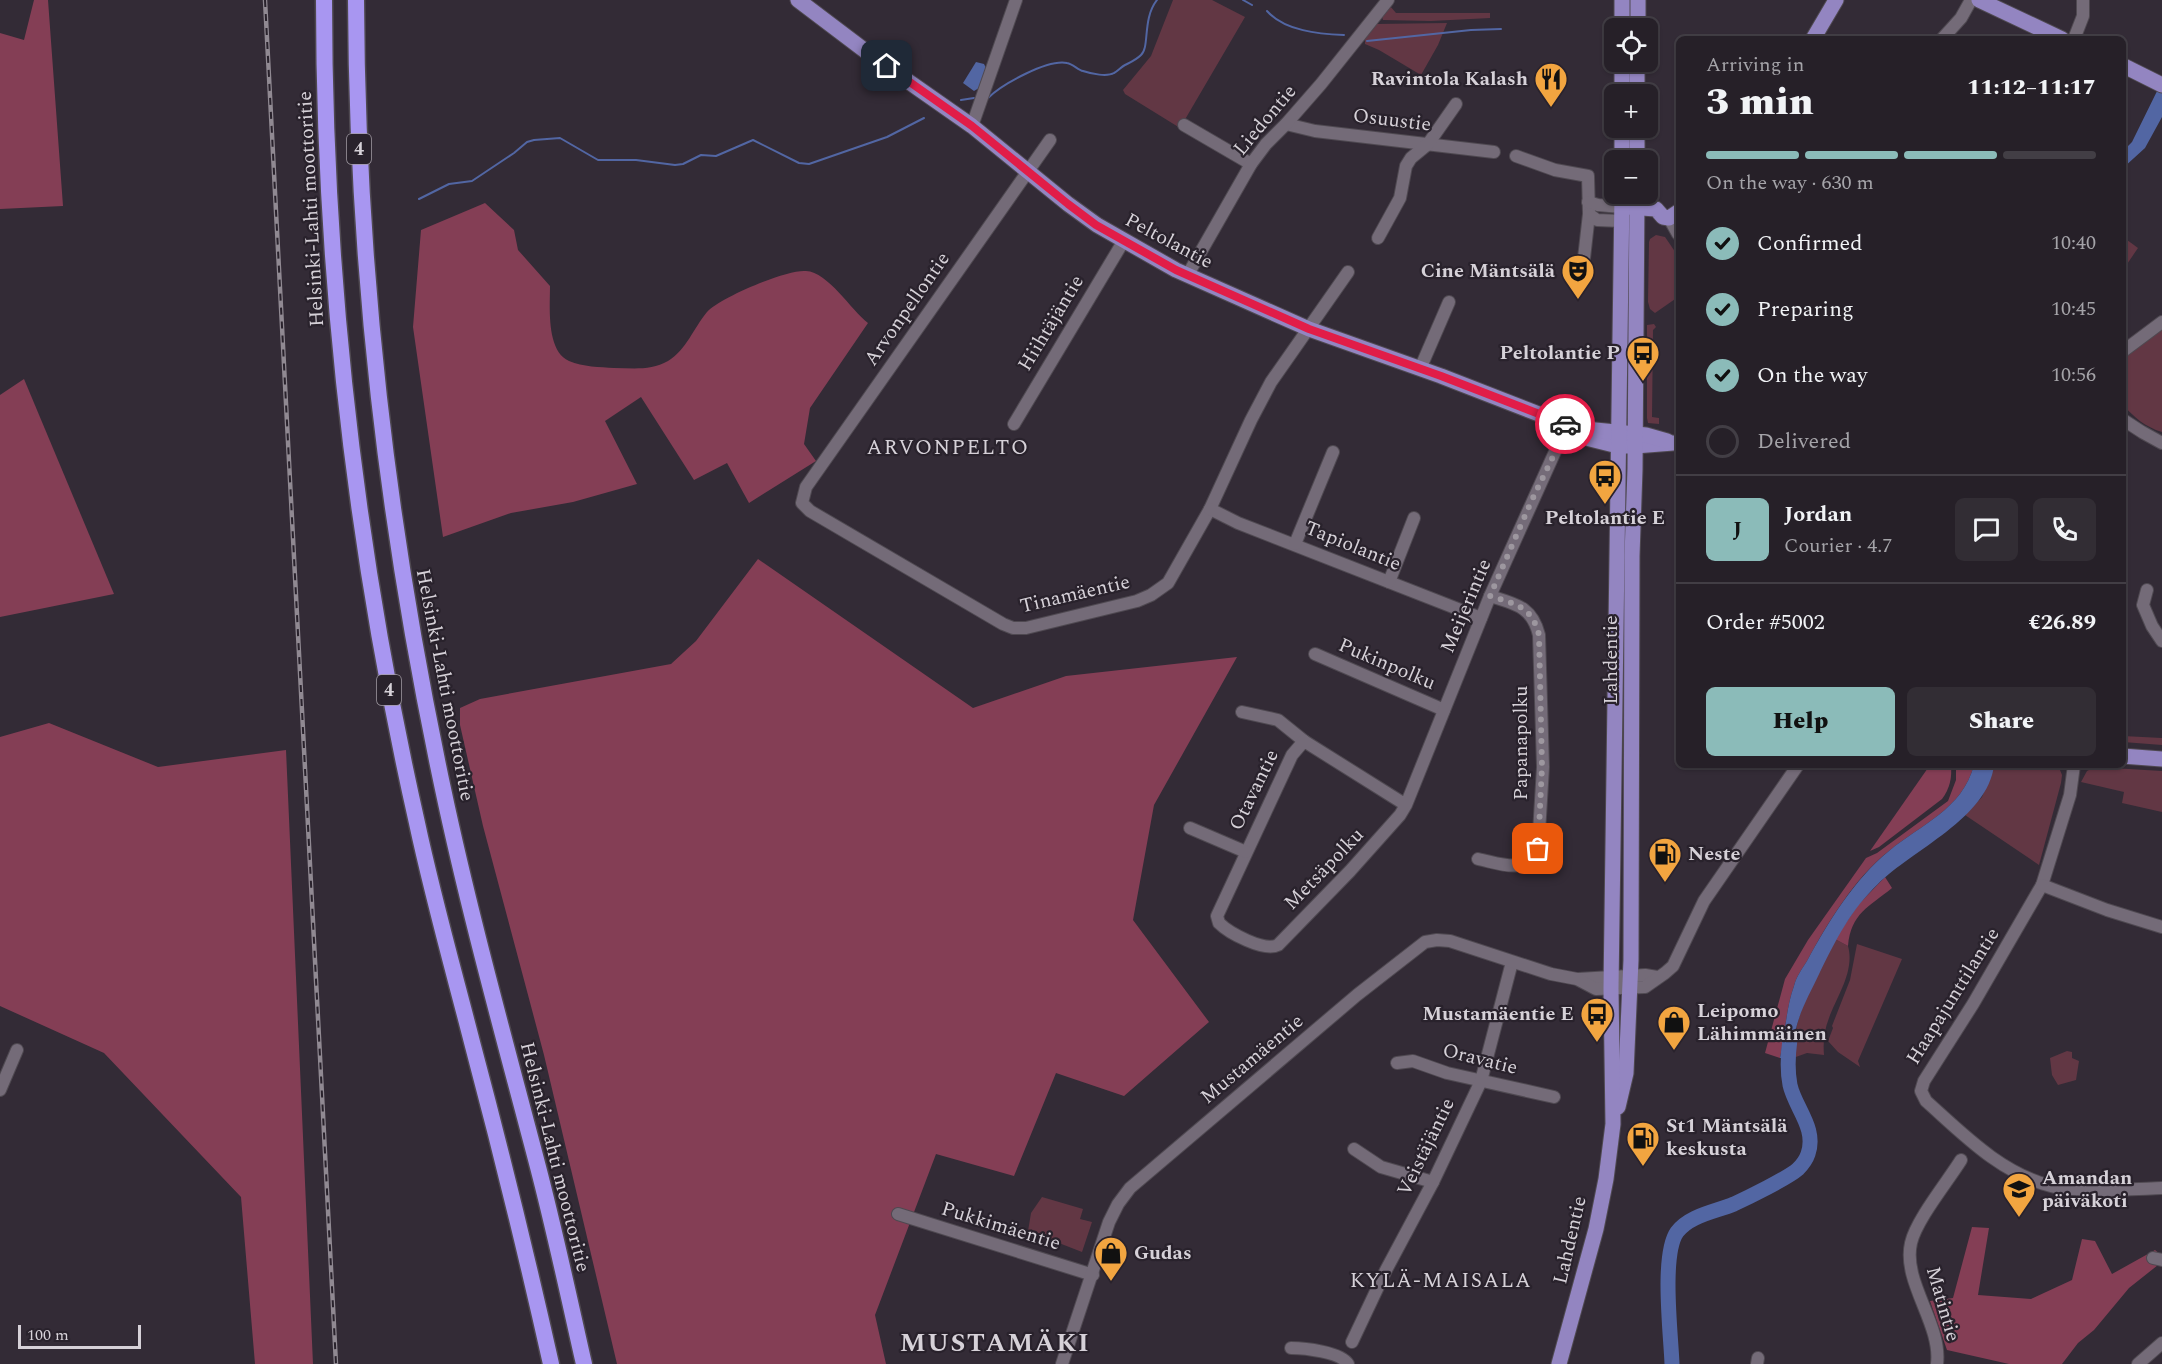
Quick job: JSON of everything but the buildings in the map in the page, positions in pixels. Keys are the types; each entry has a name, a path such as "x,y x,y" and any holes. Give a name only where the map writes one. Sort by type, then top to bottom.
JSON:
{"highway":[{"name":"Helsinki-Lahti moottoritie","path":"324,0 329,191 338,323 353,458 371,583 392,705 417,824 518,1220 551,1364"},
{"name":"Helsinki-Lahti moottoritie","path":"356,0 360,192 368,298 381,428 401,567 443,791 539,1172 584,1364"}],"main road":[{"name":"Peltolantie","path":"798,0 872,56 972,126 1068,204 1123,242 1187,276 1309,329 1570,427 1590,439 1676,443"},
{"path":"1622,0 1622,18"},
{"path":"1638,0 1638,18"},
{"path":"1979,0 2056,36"},
{"path":"1814,36 1832,1"},
{"path":"2126,67 2156,82"},
{"path":"1629,207 1654,222 1670,215"},
{"name":"Lahdentie","path":"1559,1364 1596,1229 1606,1179 1612,1124 1611,983 1619,439 1629,207"},
{"name":"Lahdentie","path":"1612,1124 1626,1073 1631,982 1632,556 1635,440 1629,207"},
{"path":"2126,756 2162,759"}],"street":[{"path":"972,126 1016,0"},
{"name":"Liedontie","path":"1187,276 1251,164 1388,0"},
{"path":"1945,36 1961,18 1971,0"},
{"path":"2075,36 2083,16 2084,0"},
{"path":"1378,238 1400,198 1406,166 1411,158 1428,144 1456,104"},
{"name":"Osuustie","path":"1286,124 1315,131 1494,152"},
{"path":"1184,125 1251,164"},
{"name":"Arvonpellontie","path":"802,503 806,487 1050,140"},
{"path":"1516,156 1555,170 1588,176 1589,208 1582,276"},
{"path":"1589,208 1597,220 1629,207"},
{"path":"1670,215 1676,229"},
{"name":"Hiihtäjäntie","path":"1014,424 1123,242"},
{"name":"Tinamäentie","path":"802,503 810,512 1013,628 1026,628 1137,601 1151,595 1168,583 1210,509 1270,382 1348,272"},
{"path":"1420,369 1449,302"},
{"path":"2126,349 2162,322"},
{"path":"2126,422 2162,443"},
{"name":"Meijerintie","path":"1406,805 1490,596 1570,427"},
{"path":"1295,544 1333,452"},
{"name":"Tapiolantie","path":"1210,509 1238,523 1481,618"},
{"path":"1389,582 1414,518"},
{"path":"2147,590 2143,605 2152,626 2162,641"},
{"name":"Papanapolku","path":"1478,859 1519,866 1527,864 1534,858 1538,849 1541,790 1541,688 1537,624 1522,606 1490,596"},
{"name":"Pukinpolku","path":"1315,654 1444,710"},
{"path":"1242,712 1278,720 1304,741"},
{"name":"Otavantie","path":"1262,947 1223,927 1216,916 1292,755 1304,741 1406,805"},
{"name":"Mustamäentie","path":"1062,1364 1109,1222 1118,1204 1130,1188 1357,995 1425,942 1437,940 1450,941 1512,962 1577,980 1596,989 1611,983 1631,982 1645,975 1657,977 1665,973 1672,966 1709,893 1796,768"},
{"name":"Haapajunttilantie","path":"2073,768 2070,795 2042,885 1973,1004 1924,1081 1921,1091 1926,1101 1991,1158 2049,1186 2067,1189 2162,1188"},
{"name":"Metsäpolku","path":"1262,947 1272,948 1278,945 1390,828 1406,805"},
{"path":"1190,828 1246,852"},
{"path":"2042,885 2099,907 2162,927"},
{"name":"Veistäjäntie","path":"1352,1342 1481,1081 1512,962"},
{"path":"0,1090 17,1050"},
{"name":"Oravatie","path":"1397,1063 1413,1061 1447,1073 1554,1097"},
{"path":"1354,1149 1381,1167 1433,1182"},
{"name":"Matintie","path":"1937,1364 1935,1343 1912,1269 1910,1250 1916,1230 1961,1160"},
{"name":"Pukkimäentie","path":"898,1214 1093,1275"},
{"path":"2138,1364 2162,1343"},
{"path":"1291,1348 1308,1348 1343,1358 1348,1364"}],"shaded area":[{"path":"34,0 48,0 63,206 0,209 0,33 24,40"},
{"path":"1173,0 1212,0 1245,17 1180,128 1125,94 1123,90 1151,56"},
{"path":"1390,6 1396,13 1490,13 1490,18 1431,21 1383,20 1382,17"},
{"path":"1447,23 1421,75 1365,44 1365,37 1376,24"},
{"path":"485,203 514,230 518,250 550,286 551,328 556,348 569,361 580,364 597,367 648,368 662,364 680,351 707,312 739,292 769,279 806,271 814,273 831,284 868,323 810,408 804,444 816,461 749,503 727,463 694,480 641,397 605,421 637,484 573,502 511,513 443,537 413,327 421,230"},
{"path":"1656,235 1665,237 1676,253 1676,298 1655,313 1650,309 1648,302 1650,239"},
{"path":"2126,239 2138,248 2126,266"},
{"path":"1654,324 1656,327 1653,330 1652,417 1659,418 1659,424 1648,423 1647,418 1647,325"},
{"path":"2162,329 2162,432 2140,421 2126,408 2126,357"},
{"path":"24,379 114,594 0,617 0,395"},
{"path":"758,559 973,708 1066,676 1237,657 1154,805 1133,920 1209,1022 1124,1096 1056,1073 1014,1176 936,1154 875,1315 886,1364 617,1364 544,1055 483,826 460,725 460,708 480,699 671,664 696,641"},
{"path":"49,723 158,767 286,750 313,1364 255,1364 241,1197 104,1053 0,1006 0,737"},
{"path":"2126,736 2162,738 2162,745 2126,742"},
{"path":"1928,768 1951,768 1950,783 1942,799 1879,847 1870,851"},
{"path":"1956,768 1973,768 1960,794 1950,805 1901,841 1853,887 1796,979 1789,1003 1780,1058 1765,1053 1785,979 1808,940 1866,858 1877,853 1948,801 1956,780"},
{"path":"1993,768 2056,768 2060,770 2061,783 2039,865 1965,815 1982,797"},
{"path":"2093,768 2112,768 2162,771 2162,812 2122,803 2124,792 2081,782 2087,771"},
{"path":"1885,877 1892,888 1857,918 1848,946 1835,939 1858,905"},
{"path":"1835,939 1848,946 1850,955 1844,983 1826,1027 1824,1055 1807,1053 1793,1058 1801,1011"},
{"path":"1857,944 1902,959 1858,1061 1860,1067 1838,1052 1828,1041 1850,980"},
{"path":"2067,1051 2072,1052 2072,1058 2079,1061 2076,1080 2058,1085 2052,1075 2050,1058"},
{"path":"1042,1197 1083,1209 1080,1219 1092,1222 1082,1252 1028,1231 1031,1213"},
{"path":"1972,1227 1989,1228 1978,1295 2031,1299 2072,1280 2082,1239 2095,1241 2112,1274 2155,1250 2162,1256 2162,1267 2158,1265 2129,1288 2094,1330 2078,1343 2062,1364 2009,1364 1947,1350 1930,1301 1953,1298"}],"water":[{"path":"976,62 984,64 986,68 979,88 974,91 963,83"},
{"path":"2162,81 2162,117 2145,148 2126,165 2126,148 2132,142"},
{"path":"1973,768 1993,768 1989,784 1964,817 1892,871 1860,904 1838,936 1805,1003 1797,1023 1793,1058 1780,1058 1789,1003 1795,983 1833,917 1865,874 1901,841 1939,815 1960,794"}],"waterway":[{"path":"988,98 1014,80 1049,65 1067,63 1099,75 1115,72 1144,51 1149,15 1157,0"},
{"path":"1243,0 1252,5"},
{"path":"1267,11 1274,18 1293,27 1313,32 1344,35"},
{"path":"1367,41 1501,29"},
{"path":"961,100 974,98"},
{"path":"419,199 449,184 472,181 527,142 534,140 560,138 598,160 636,160 675,165 683,164 701,155 716,156 753,140 799,163 809,164 887,137 924,118"},
{"path":"1672,1364 1668,1276 1672,1243 1677,1232 1682,1226 1696,1218 1734,1204 1793,1173 1808,1154 1810,1145 1808,1127 1793,1094 1789,1079 1790,1039"}],"railway":[{"path":"265,0 336,1364"}],"way so far":[{"path":"1538,849 1542,767 1537,624 1522,606 1490,596 1563,436 1567,425 1565,424"}],"place":[{"name":"Ravintola Kalash","path":"1551,108"},
{"name":"Cine Mäntsälä","path":"1578,300"},
{"name":"Peltolantie P","path":"1643,382"},
{"name":"Peltolantie E","path":"1605,505"},
{"name":"Neste","path":"1665,883"},
{"name":"Mustamäentie E","path":"1597,1043"},
{"name":"Leipomo Lähimmäinen","path":"1674,1051"},
{"name":"St1 Mäntsälä keskusta","path":"1643,1167"},
{"name":"Amandan päiväkoti","path":"2019,1218"},
{"name":"Gudas","path":"1111,1282"}],"district":[{"name":"ARVONPELTO","path":"948,448"},
{"name":"KYLÄ-MAISALA","path":"1441,1281"},
{"name":"MUSTAMÄKI","path":"995,1343"}],"route":[{"path":"887,66 972,126 1096,225 1187,276 1309,329 1441,376 1565,424"}]}
